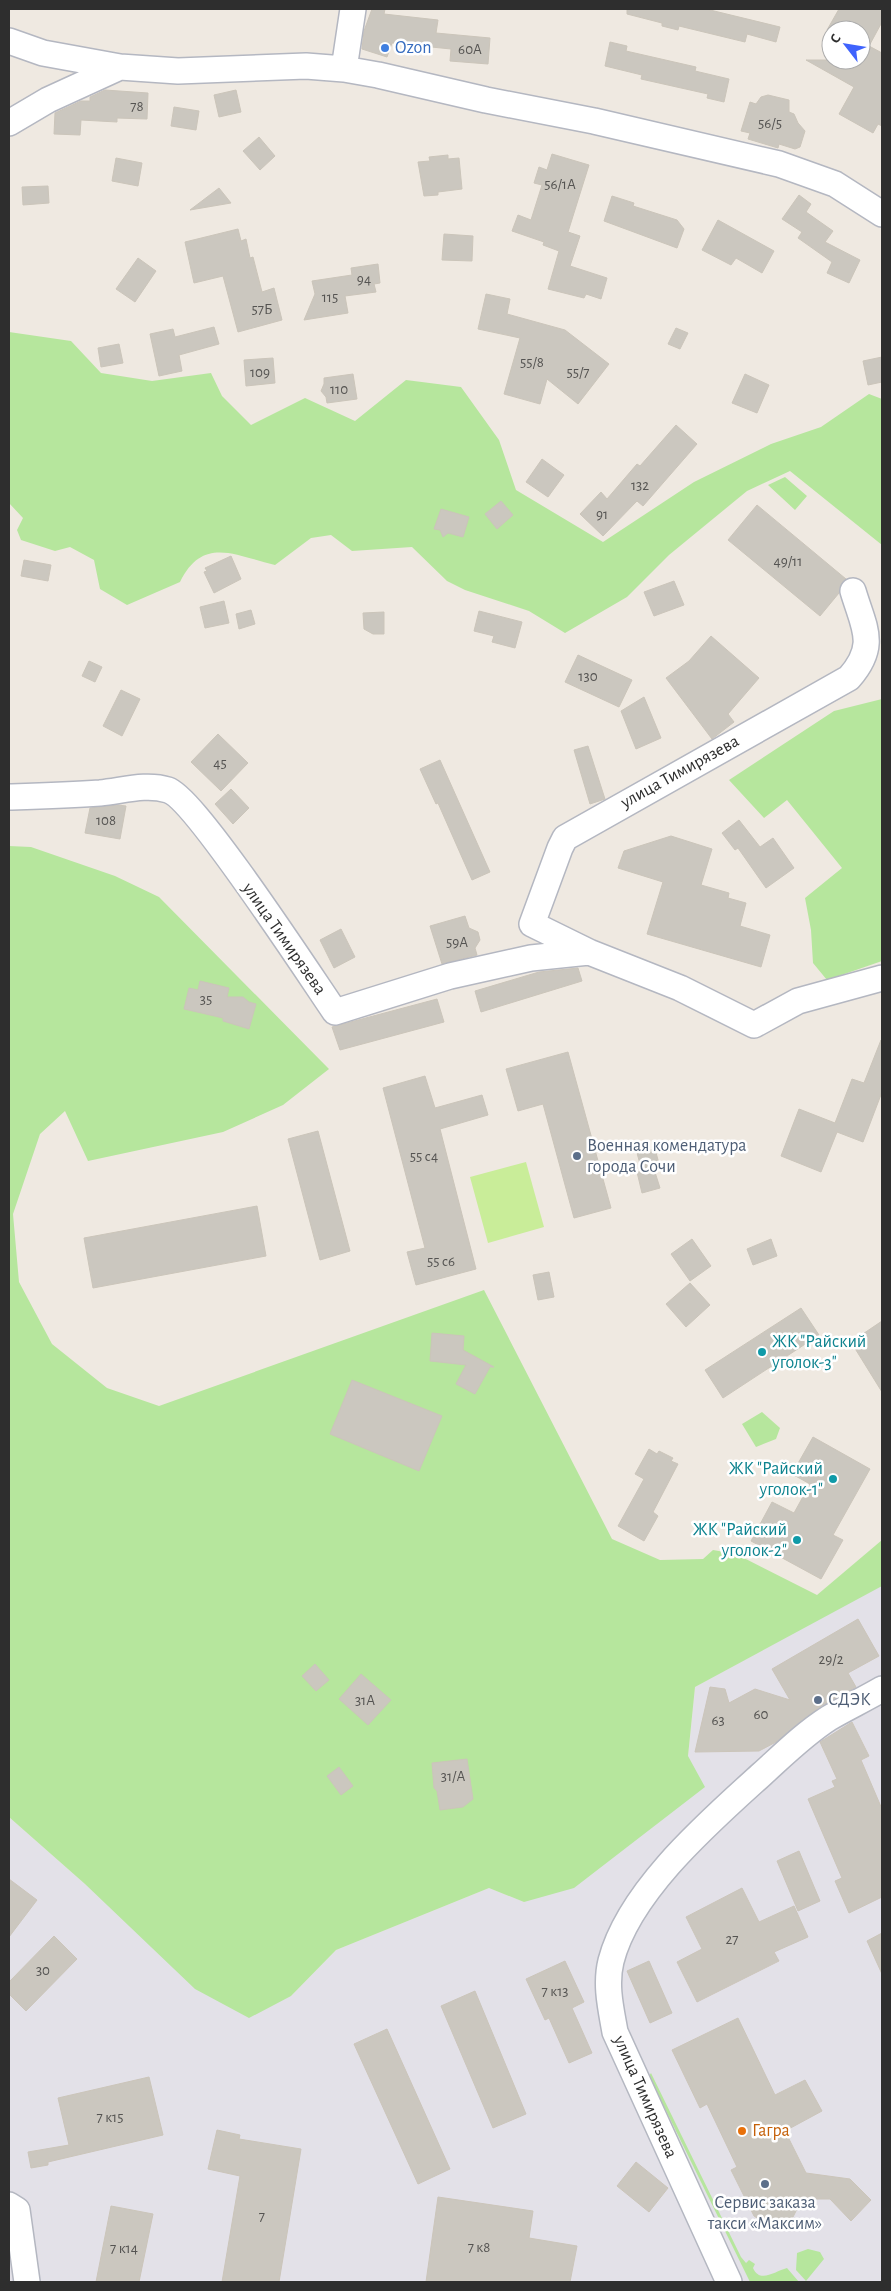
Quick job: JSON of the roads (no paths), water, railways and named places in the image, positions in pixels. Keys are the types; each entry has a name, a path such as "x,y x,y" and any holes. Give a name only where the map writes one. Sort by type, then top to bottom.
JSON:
{"street":[{"path":"344,68 353,9"},
{"path":"9,40 43,53 120,68 178,71 274,66 344,68 486,100 594,120 779,164 835,184 882,214"},
{"path":"9,123 48,100 120,68"},
{"name":"улица Тимирязева","path":"853,590 868,639 865,656 861,665 849,678 565,838 532,924 589,952 680,988 754,1025 798,1001 882,978"},
{"name":"улица Тимирязева","path":"9,797 102,793 156,788 170,791 182,800 215,840 335,1012 459,974 531,958 589,952"},
{"name":"улица Тимирязева","path":"729,2282 615,2032 608,1992 611,1962 621,1932 636,1908 702,1828 797,1742 828,1718 882,1690"},
{"path":"9,2205 17,2210 27,2282"}],"place":[{"name":"Ozon","path":"385,48"},
{"name":"Военная комендатура города Сочи","path":"577,1156"},
{"name":"ЖК \"Райский уголок-3\"","path":"762,1352"},
{"name":"ЖК \"Райский уголок-1\"","path":"833,1479"},
{"name":"ЖК \"Райский уголок-2\"","path":"797,1540"},
{"name":"СДЭК","path":"818,1700"},
{"name":"Гагра","path":"742,2131"},
{"name":"Сервис заказа такси «Максим»","path":"765,2184"}]}
